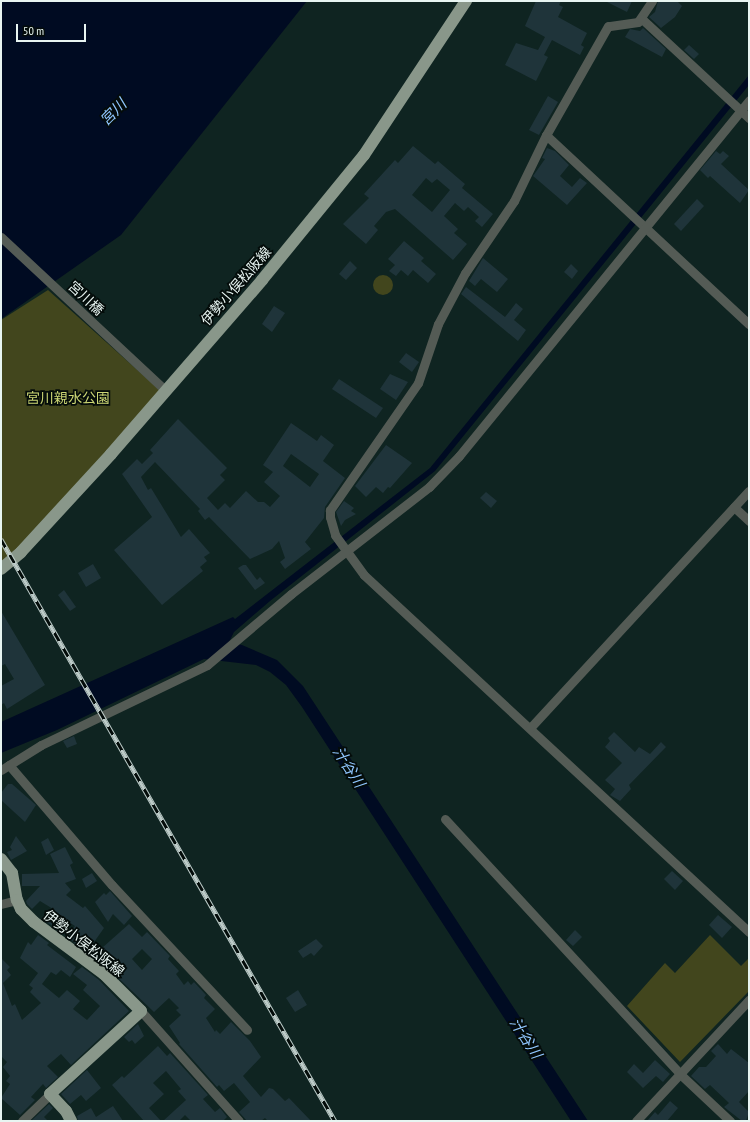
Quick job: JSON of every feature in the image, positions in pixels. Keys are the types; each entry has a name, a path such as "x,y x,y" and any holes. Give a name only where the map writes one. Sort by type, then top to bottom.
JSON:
{"main road":[{"name":"伊勢小俣松阪線","path":"1,569 21,552 105,460 262,280 364,155 466,1"},
{"name":"伊勢小俣松阪線","path":"1,859 12,873 17,900 34,922 104,974 141,1011"},
{"path":"71,1121 66,1111 50,1094 141,1011"}],"street":[{"path":"652,1 642,18 632,24 608,26 546,134 514,202 465,274 438,324 418,383 330,510 330,517 335,535 364,575 749,932"},
{"path":"642,18 749,118"},
{"path":"247,1030 112,886 5,768 41,746 207,665 291,594 429,487 459,456 739,109 749,100"},
{"path":"546,134 749,324"},
{"name":"宮川橋","path":"1,237 165,390"},
{"path":"530,728 749,491"},
{"path":"734,507 749,521"},
{"path":"445,819 680,1074 730,1121"},
{"path":"1,904 17,900"},
{"path":"636,1121 749,1000"},
{"path":"141,1011 239,1121"},
{"path":"22,1121 50,1094"}],"green space":[{"path":"379,275 387,275 393,281 393,289 387,295 379,295 373,289 373,281"},
{"name":"宮川親水公園","path":"48,290 163,393 1,569 1,320"},
{"path":"710,935 741,966 749,958 749,991 680,1062 627,1006 665,963 675,973"}],"water":[{"name":"宮川","path":"1,1 307,1 121,235 1,319"},
{"name":"汁谷川","path":"749,75 749,85 435,471 270,601 234,632 229,642 242,645 277,660 303,686 588,1121 571,1121 302,707 286,685 270,672 256,665 204,659 57,730 1,753 1,722 233,617 235,619 430,468"}],"building":[{"path":"536,1 561,1 559,5 563,7 558,17 587,33 581,45 584,47 580,55 552,40 544,55 548,57 536,81 505,65 516,43 538,50 545,37 525,26"},
{"path":"605,1 632,1 627,12"},
{"path":"658,1 677,1 682,6 675,17 661,28 649,17 655,12"},
{"path":"643,28 666,49 662,57 625,37 630,29 640,31"},
{"path":"689,45 699,54 694,59 684,50"},
{"path":"548,96 558,102 539,135 529,130"},
{"path":"413,146 435,164 438,161 465,184 462,188 493,214 482,227 475,221 479,217 468,207 464,211 455,203 444,216 458,229 454,233 467,244 453,260 395,209 386,212 374,226 378,230 366,244 343,224 369,198 364,194 395,160 398,163","holes":["426,178 432,183 437,179 450,190 432,212 412,195"]},
{"path":"547,148 555,151 569,165 560,176 572,187 580,178 587,183 567,205 533,176 545,159 542,158"},
{"path":"716,151 720,154 723,151 729,156 721,164 749,190 740,203 710,176 708,178 700,170"},
{"path":"697,199 704,206 681,231 674,224"},
{"path":"404,241 424,258 421,261 436,274 428,283 413,270 408,276 401,270 396,276 389,271 395,265 388,259"},
{"path":"483,258 508,279 497,292 481,279 475,286 469,281"},
{"path":"350,261 357,268 346,280 339,274"},
{"path":"571,264 578,271 572,279 564,272"},
{"path":"466,287 505,317 516,303 523,309 514,320 526,330 518,341 461,294"},
{"path":"274,306 285,313 272,332 262,324"},
{"path":"406,353 419,362 412,372 399,362"},
{"path":"390,374 408,382 396,400 380,389"},
{"path":"339,379 383,408 376,418 332,389"},
{"path":"178,419 227,468 220,475 225,480 207,498 218,510 225,503 230,508 246,491 258,502 264,502 270,507 280,496 264,482 273,472 263,465 291,423 317,441 321,435 334,445 323,461 345,478 325,507 324,518 305,542 311,549 285,569 280,562 285,558 279,541 272,549 250,559 209,517 205,520 198,511 200,509 155,462 141,477 148,490 151,488 181,537 189,529 210,553 204,557 207,561 200,567 203,571 162,605 114,550 152,517 122,474 137,459 142,464 153,453 150,450","holes":["291,454 319,474 310,487 283,466"]},
{"path":"386,445 412,463 390,488 388,487 383,493 376,487 366,497 355,486"},
{"path":"486,492 497,501 491,508 480,498"},
{"path":"344,501 354,508 351,511 356,514 345,520 341,526 336,512"},
{"path":"93,564 101,578 86,587 78,573"},
{"path":"246,565 257,580 260,577 265,583 255,590 238,568"},
{"path":"64,590 76,607 70,611 58,595"},
{"path":"1,611 45,685 7,709 4,703 1,705 1,686 14,679 5,664 1,666"},
{"path":"614,732 635,752 639,747 650,754 661,742 666,747 629,785 631,789 620,801 610,795 615,789 605,780 622,763 605,747 610,741 608,738"},
{"path":"74,736 77,744 67,748 63,741"},
{"path":"8,784 12,784 36,805 25,822 1,800 1,793"},
{"path":"16,836 27,851 11,860 7,852 12,850 10,847"},
{"path":"48,838 54,850 46,855 41,842"},
{"path":"65,847 73,863 70,865 76,879 65,883 71,890 66,895 83,908 85,906 104,928 87,952 67,937 75,926 61,917 54,927 45,921 53,909 40,901 32,909 27,904 26,901 40,886 22,886 22,874 59,873 50,854"},
{"path":"672,871 683,881 675,890 664,879"},
{"path":"92,873 97,881 86,888 82,879"},
{"path":"110,891 132,916 124,925 113,914 108,922 95,902 104,893 106,895"},
{"path":"718,915 732,927 722,938 709,925"},
{"path":"129,924 142,937 147,932 170,956 168,959 179,971 176,974 184,985 188,981 191,985 194,982 206,995 204,998 215,1009 206,1018 215,1032 216,1030 220,1034 231,1022 250,1041 261,1057 243,1076 261,1097 269,1088 273,1089 285,1101 289,1098 311,1121 268,1121 265,1118 261,1121 247,1121 239,1112 250,1102 234,1083 224,1091 219,1085 217,1087 179,1044 180,1043 169,1026 181,1015 176,1010 179,1008 169,998 154,1012 109,969 93,956","holes":["142,949 152,959 142,970 132,959"]},
{"path":"575,930 582,937 573,946 566,940"},
{"path":"38,935 49,943 47,945 76,967 70,977 61,970 56,975 51,972 42,984 59,998 67,990 80,1001 73,1009 87,1020 100,1006 83,990 87,985 73,974 82,967 99,980 129,1011 71,1065 61,1054 47,1066 58,1077 46,1088 43,1084 31,1097 35,1100 20,1115 1,1098 10,1084 6,1081 10,1076 3,1067 7,1062 1,1056 1,958 10,967 7,970 11,975 3,983 12,1006 15,1004 22,1020 41,1003 30,992 33,988 29,985 38,973 20,958 28,942 31,945"},
{"path":"316,939 323,946 314,956 311,953 303,958 298,951"},
{"path":"298,990 307,1005 295,1012 286,998"},
{"path":"138,1024 144,1036 135,1044 132,1040 129,1042 124,1037"},
{"path":"718,1044 727,1054 731,1049 749,1063 749,1091 739,1102 749,1112 746,1121 742,1121 724,1107 729,1103 710,1085 705,1089 691,1076 699,1067 706,1067 716,1056 711,1051"},
{"path":"158,1046 167,1056 170,1053 208,1095 203,1099 215,1112 220,1108 227,1117 223,1121 191,1121 185,1115 179,1121 163,1121 186,1100 178,1091 181,1089 166,1071 153,1083 164,1094 149,1108 161,1121 144,1121 112,1085 122,1076 124,1078"},
{"path":"655,1060 670,1074 663,1082 656,1076 643,1088 627,1072 634,1064 643,1073"},
{"path":"87,1070 101,1088 86,1101 81,1095 70,1104 61,1094"},
{"path":"670,1101 678,1108 667,1121 647,1121 655,1112 658,1115"},
{"path":"49,1104 53,1108 44,1117 48,1121 31,1121"},
{"path":"113,1106 123,1121 78,1121 77,1116 91,1108 96,1117"}],"railway":[{"path":"1,539 335,1121"}]}
